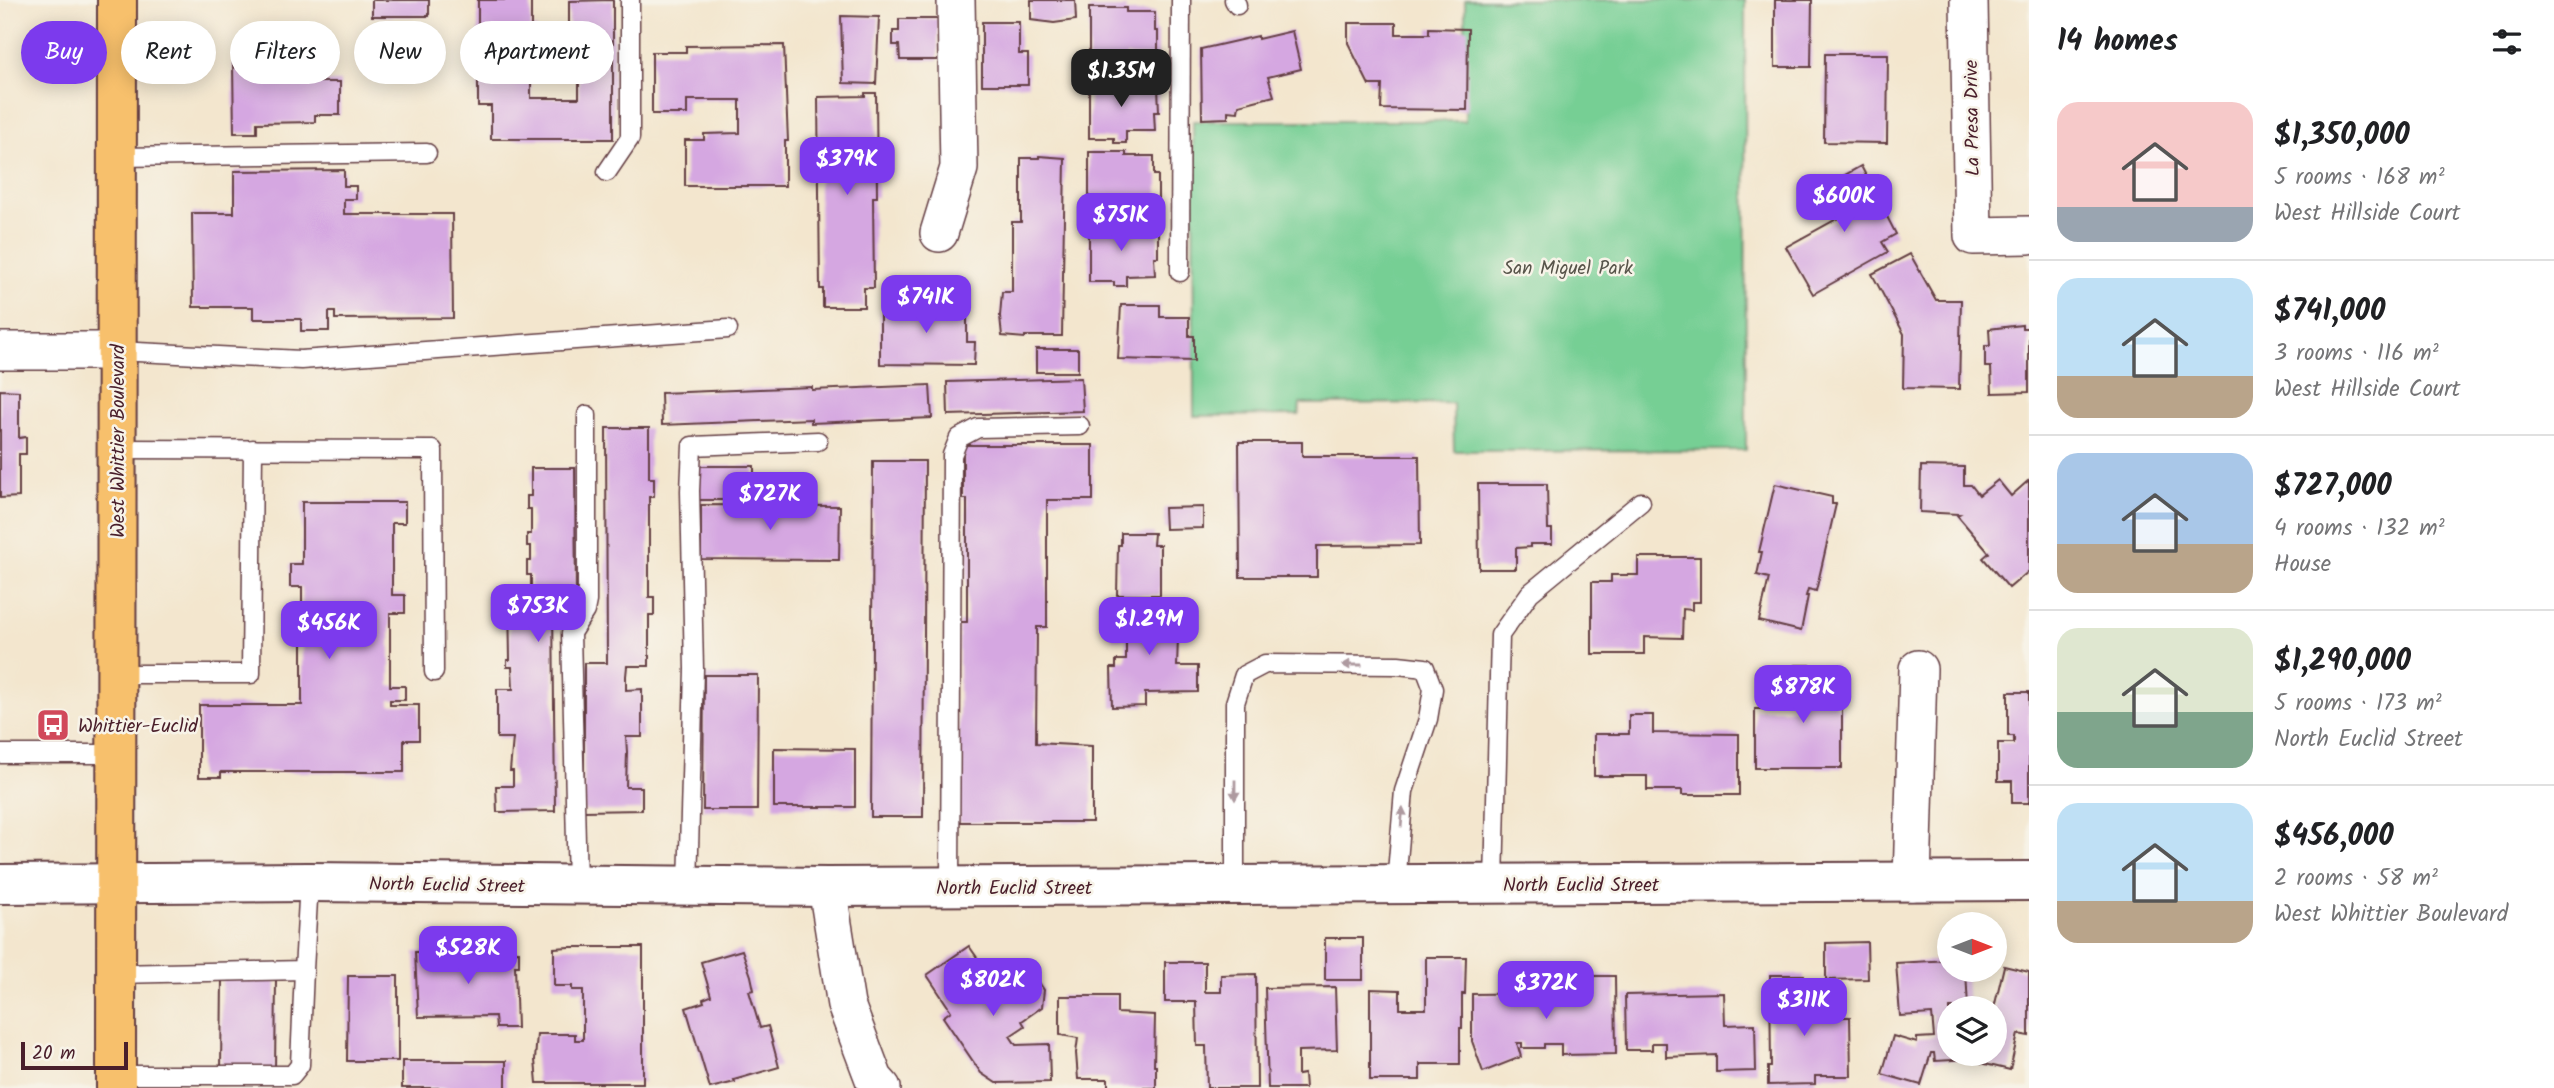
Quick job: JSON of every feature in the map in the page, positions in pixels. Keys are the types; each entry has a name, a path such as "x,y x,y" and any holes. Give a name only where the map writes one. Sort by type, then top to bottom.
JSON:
{"main road":[{"name":"West Whittier Boulevard","path":"116,1082 117,0"}],"street":[{"path":"939,233 959,168 956,0"},
{"name":"La Presa Drive","path":"1969,0 1973,236 2029,236"},
{"path":"0,351 117,351"},
{"path":"1912,882 1918,669"},
{"name":"North Euclid Street","path":"0,884 309,881 577,886 950,887 2029,881"},
{"path":"827,887 846,1005 874,1079 882,1088"}],"lane":[{"path":"607,172 630,138 630,0"},
{"path":"1180,272 1181,0"},
{"path":"118,157 427,153"},
{"path":"117,351 302,360 728,329"},
{"path":"577,886 571,633 585,611 587,601 587,415"},
{"path":"950,887 952,455 958,438 978,428 1080,426"},
{"path":"688,886 694,669 690,491 692,446 818,441"},
{"path":"117,449 433,450 434,672"},
{"path":"118,674 251,674 253,449"},
{"path":"1494,884 1500,635 1530,593 1641,502"},
{"path":"1236,886 1235,703 1244,675 1265,664 1398,665 1425,668 1433,688 1428,719 1404,792 1396,884"},
{"path":"0,754 118,754"},
{"path":"116,1082 292,1075 300,1065 309,881"},
{"path":"116,974 304,970"}],"green space":[{"name":"San Miguel Park","path":"1465,0 1745,0 1746,450 1454,451 1453,403 1300,404 1299,415 1194,416 1193,121 1465,121"}],"building":[{"path":"372,0 429,0 429,16 372,16"},
{"path":"478,0 531,0 531,21 478,21"},
{"path":"613,0 613,21 569,21 569,1"},
{"path":"1031,0 1075,0 1076,20 1054,23 1031,20"},
{"path":"1775,0 1812,0 1811,67 1775,67"},
{"path":"1089,8 1126,8 1126,12 1155,12 1158,57 1126,55 1126,66 1089,66"},
{"path":"841,16 879,17 876,84 843,83"},
{"path":"899,19 938,19 938,60 900,60 899,45 893,45 893,31 899,31"},
{"path":"982,22 1019,22 1019,54 1028,54 1028,85 982,85"},
{"path":"1348,23 1396,23 1396,34 1429,34 1429,28 1468,29 1467,110 1381,109 1382,85 1369,85 1348,43"},
{"path":"1292,31 1301,69 1268,77 1274,96 1239,105 1238,112 1228,111 1228,118 1202,119 1201,49"},
{"path":"784,45 788,141 785,141 785,186 685,186 685,140 704,140 704,134 740,133 740,100 687,100 687,114 652,114 652,52 686,52 686,46"},
{"path":"1825,54 1888,54 1887,143 1824,142"},
{"path":"1089,80 1126,80 1126,88 1158,87 1159,112 1154,112 1155,131 1126,131 1126,143 1114,143 1114,138 1089,138"},
{"path":"233,84 340,84 340,115 315,115 315,122 257,123 257,133 234,133"},
{"path":"478,84 531,84 531,98 579,98 579,84 613,84 613,139 491,139 491,106 478,106"},
{"path":"865,93 876,93 874,288 864,288 864,307 823,307 823,289 820,289 818,97 865,96"},
{"path":"1089,152 1126,152 1126,156 1154,156 1154,175 1158,175 1158,201 1126,199 1126,210 1089,210"},
{"path":"1021,158 1065,158 1062,336 1002,336 1002,292 1012,292 1012,222 1021,222"},
{"path":"1861,166 1896,234 1882,242 1888,252 1813,294 1786,247 1840,217 1824,187"},
{"path":"344,170 344,186 356,186 356,199 344,199 344,214 452,214 453,318 335,319 335,312 329,312 329,331 301,331 301,319 253,319 253,307 193,307 192,213 234,213 234,171"},
{"path":"1089,224 1127,224 1127,232 1158,230 1158,257 1154,257 1155,275 1126,276 1126,286 1114,286 1114,282 1089,282"},
{"path":"1910,254 1936,300 1961,300 1959,389 1903,388 1904,334 1872,274"},
{"path":"901,302 967,302 967,342 975,342 974,365 880,364 880,311 901,312"},
{"path":"1121,305 1160,305 1160,317 1189,317 1189,336 1194,336 1194,361 1118,359"},
{"path":"2022,325 2022,328 2029,328 2029,392 1992,393 1991,367 1985,367 1985,346 1990,346 1989,329"},
{"path":"1036,349 1078,349 1078,372 1036,372"},
{"path":"1081,378 1083,411 948,415 947,382"},
{"path":"930,385 932,418 811,423 811,419 662,425 661,393"},
{"path":"0,390 19,391 19,438 26,437 26,454 19,454 19,497 0,498"},
{"path":"606,428 649,428 649,478 654,478 654,497 649,497 649,597 654,597 654,615 649,615 649,666 627,666 626,676 626,690 642,689 642,737 626,737 626,787 642,787 642,810 584,811 584,663 607,663"},
{"path":"1239,442 1302,442 1302,456 1419,456 1420,545 1317,546 1317,577 1240,577"},
{"path":"963,445 1093,445 1093,500 1047,500 1047,627 1037,627 1036,743 1092,746 1092,822 959,822 959,622 967,622 967,499 963,499"},
{"path":"873,461 925,461 923,817 871,817"},
{"path":"695,466 754,466 754,500 695,500"},
{"path":"1921,466 1964,467 1964,485 1971,485 1979,495 1998,480 2011,496 2029,480 2029,571 2009,588 1983,558 1989,553 1957,515 1959,514 1920,512"},
{"path":"531,468 575,468 576,602 553,602 555,811 497,812 496,786 513,786 513,771 510,771 513,738 497,738 497,689 513,689 512,667 507,667 507,660 510,660 509,598 531,597 531,575 527,575 527,561 531,561 531,546 527,546 527,534 531,534 531,509 527,509 527,496 531,496"},
{"path":"1478,484 1547,484 1548,529 1552,529 1552,544 1530,544 1530,547 1516,548 1516,569 1479,569"},
{"path":"1775,484 1832,497 1832,504 1836,504 1816,591 1808,589 1806,596 1801,631 1759,621 1769,578 1757,575 1762,552 1759,552"},
{"path":"302,502 405,502 405,523 392,523 392,595 405,595 405,613 390,613 390,686 405,686 405,700 390,700 390,705 419,705 419,740 404,740 404,772 221,772 221,777 199,777 199,705 302,705 302,587 290,587 290,564 302,564"},
{"path":"701,505 840,506 839,560 701,559"},
{"path":"1203,507 1203,528 1165,529 1164,508"},
{"path":"1121,533 1154,533 1153,545 1160,545 1160,595 1117,595 1118,545 1121,545"},
{"path":"1638,557 1700,557 1700,602 1692,602 1692,610 1683,609 1682,638 1644,637 1644,654 1592,654 1592,582 1611,582 1611,575 1638,575"},
{"path":"1112,608 1179,609 1177,666 1198,666 1198,692 1145,693 1145,706 1112,707 1111,668 1116,668 1116,660 1126,660 1126,639 1112,639"},
{"path":"1795,665 1835,665 1835,707 1842,707 1842,768 1755,768 1755,709 1795,709"},
{"path":"704,675 758,675 757,810 703,810"},
{"path":"2008,692 2029,692 2029,803 2012,803 2012,781 1998,781 1998,743 2014,743 2014,736 2008,736"},
{"path":"1629,715 1653,715 1653,733 1739,734 1739,795 1682,795 1682,790 1647,790 1647,776 1594,776 1594,734 1629,734"},
{"path":"774,748 855,749 855,807 774,807"},
{"path":"1325,938 1363,938 1363,980 1325,980"},
{"path":"1867,942 1868,979 1826,980 1826,943"},
{"path":"969,946 994,982 1015,968 1032,972 1044,990 1042,1007 1022,1021 1025,1026 1010,1036 1016,1045 1049,1044 1050,1082 996,1083 981,1073 943,1017 951,1011 927,975"},
{"path":"643,947 643,1083 537,1083 537,1034 575,1034 575,1040 583,1040 583,990 572,990 572,986 554,986 554,948"},
{"path":"742,950 751,976 754,990 749,991 760,1028 768,1026 779,1067 710,1088 686,1008 704,1002 703,999 711,996 701,962"},
{"path":"519,951 519,966 515,966 517,1028 496,1028 495,1016 418,1017 415,952 457,952 457,959 476,958 476,952"},
{"path":"1426,957 1466,957 1460,1064 1420,1064 1420,1080 1370,1080 1370,989 1400,990 1400,1009 1426,1009"},
{"path":"1937,961 1937,982 1967,982 1967,996 1937,996 1937,1061 1934,1053 1931,1053 1921,1085 1882,1074 1893,1036 1917,1043 1917,1038 1934,1037 1932,1014 1900,1016 1896,963"},
{"path":"1165,962 1205,962 1205,992 1221,992 1221,975 1256,974 1257,1088 1207,1088 1206,1046 1197,1046 1196,1002 1165,1002"},
{"path":"2007,967 2029,972 2029,1036 2018,1034 2010,1070 1993,1066 2007,1066 2007,996 1997,996 2000,982 2007,982"},
{"path":"1770,975 1804,975 1804,1017 1850,1017 1851,1076 1815,1076 1815,1084 1768,1085 1768,1067 1771,1067"},
{"path":"348,976 398,976 398,1061 347,1061"},
{"path":"1562,976 1615,976 1616,1054 1561,1055 1561,1044 1544,1044 1544,1048 1522,1048 1522,1043 1517,1043 1521,1057 1483,1072 1472,1041 1472,994 1562,993"},
{"path":"222,978 276,979 275,1071 221,1071"},
{"path":"1335,987 1337,1050 1298,1051 1298,1075 1304,1074 1305,1088 1268,1088 1265,988"},
{"path":"1724,993 1725,1025 1755,1024 1756,1071 1716,1072 1716,1055 1666,1057 1666,1043 1652,1043 1652,1050 1626,1050 1625,995"},
{"path":"1060,996 1117,996 1117,1013 1155,1015 1156,1088 1108,1088 1108,1079 1078,1079 1078,1038 1060,1035"},
{"path":"402,1061 506,1061 506,1088 402,1088"}],"place":[{"name":"Whittier-Euclid","path":"53,725"}]}
